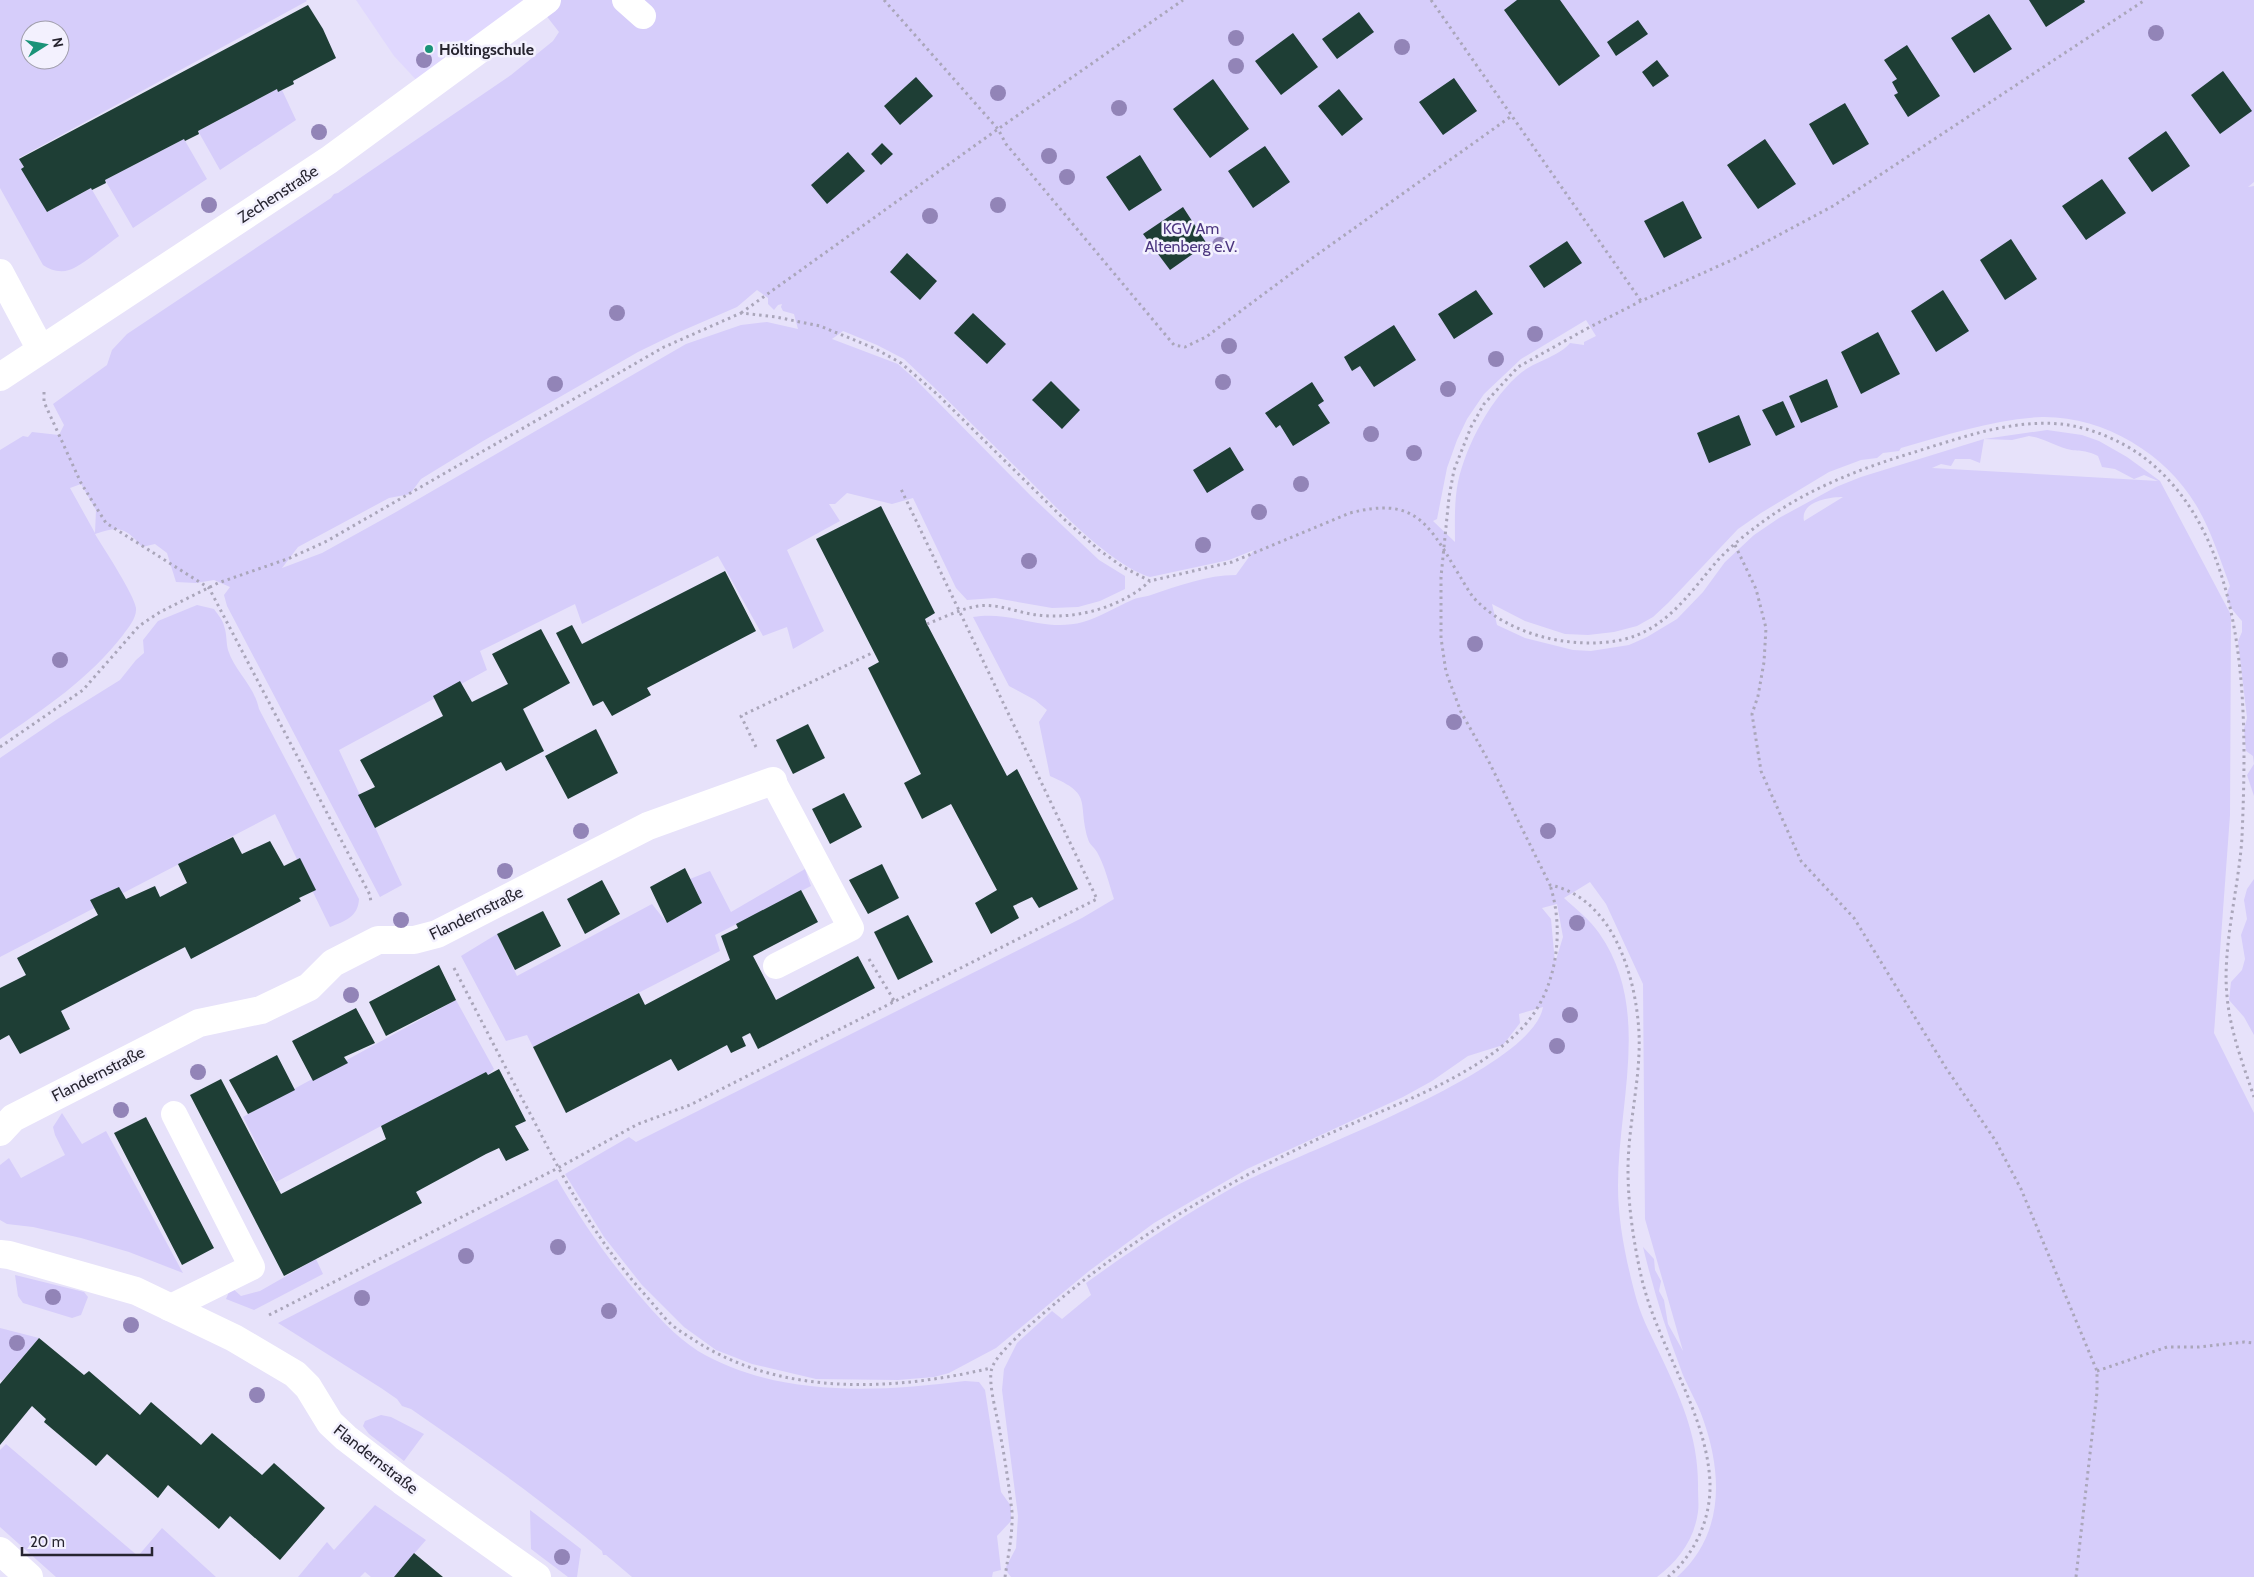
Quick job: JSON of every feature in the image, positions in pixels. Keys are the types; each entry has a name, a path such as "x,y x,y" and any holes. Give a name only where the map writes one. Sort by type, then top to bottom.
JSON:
{"street":[{"name":"Zechenstraße","path":"0,377 329,160 547,0"},
{"path":"0,273 41,350"},
{"name":"Flandernstraße","path":"0,1132 13,1118 199,1023 256,1012 309,988 333,963 378,940 414,940 437,934 648,826 772,781"},
{"name":"Flandernstraße","path":"0,1254 136,1291 234,1338 295,1374 308,1387 330,1423 346,1438 408,1475 537,1577"},
{"path":"0,1551 29,1577"}],"lane":[{"path":"772,781 851,928 776,966"},
{"path":"169,1308 252,1267 174,1114"}],"path":[{"path":"884,0 998,129 1006,144 1174,345 1185,347 1206,337 1304,264 1513,115"},
{"path":"0,747 83,690 140,626 160,612 209,588 290,558 327,541 624,369 699,330 741,313 998,129 1183,0"},
{"path":"1431,0 1642,301"},
{"path":"1005,1577 1012,1516 1008,1479 992,1391 992,1368 1008,1345 1080,1283 1172,1217 1262,1167 1442,1083 1479,1062 1524,1026 1539,1006 1547,988 1553,966 1557,921 1556,903 1550,885 1452,690 1441,638 1440,607 1443,547 1454,470 1470,428 1484,404 1518,367 1588,328 1734,259 1833,206 2145,0"},
{"path":"741,313 776,317 820,326 874,348 901,363 938,395 1065,520 1099,550 1123,567 1150,581"},
{"path":"41,350 47,361 48,370 44,402 81,483 96,510 106,523 209,588 370,895 378,940"},
{"path":"926,624 978,606 998,606 1038,615 1074,615 1095,610 1138,592 1150,581 1232,562 1328,522 1369,508 1386,506 1402,509 1413,514 1427,526 1443,547 1471,595 1492,615 1514,626 1544,637 1596,642 1619,641 1638,635 1658,624 1682,604 1719,559 1735,545 1785,507 1840,478 1867,467 1943,444 2016,425 2064,425 2112,438 2132,449 2160,469 2183,495 2203,530 2218,564 2231,614 2238,653 2243,711 2242,841 2226,994 2233,1030 2254,1097"},
{"path":"1735,545 1756,589 1766,628 1764,662 1758,696 1752,714 1764,779 1800,861 1854,918 1946,1068 1995,1140 2021,1189 2097,1371 2097,1392 2076,1577"},
{"path":"772,781 741,716 874,652"},
{"path":"1550,885 1578,894 1601,917 1614,937 1625,962 1637,1012 1638,1059 1630,1126 1628,1170 1634,1236 1647,1300 1702,1437 1710,1484 1708,1509 1702,1530 1692,1550 1668,1577"},
{"path":"851,928 895,1002 889,998"},
{"path":"437,934 582,1212 618,1263 672,1326 710,1351 745,1367 806,1381 843,1384 903,1383 953,1377 992,1368"},
{"path":"2097,1371 2167,1347 2254,1343"}],"shaded area":[{"name":"Höltingschule","path":"356,0 537,0 420,84 394,56"}],"green space":[{"path":"0,0 306,0 19,158 47,212 91,188 119,236 80,265 69,270 52,270 43,265 0,188"},
{"name":"KGV Am Altenberg e.V.","path":"551,0 2254,0 2254,182 2248,187 2254,186 2254,764 2253,756 2246,751 2244,729 2247,718 2238,641 2242,632 2242,621 2228,601 2227,596 2230,586 2215,545 2196,505 2183,486 2150,454 2130,441 2109,431 2065,418 2024,418 1988,424 1901,448 1899,451 1883,453 1877,458 1861,460 1829,472 1738,529 1668,603 1653,617 1637,626 1614,632 1588,635 1565,634 1525,621 1492,604 1497,625 1525,638 1573,650 1591,651 1629,645 1647,637 1677,619 1703,592 1725,562 1754,535 1779,518 1836,487 1861,477 1984,439 2047,430 2082,435 2099,441 2127,457 2160,481 2231,615 2230,815 2214,1033 2254,1113 2254,1577 1677,1577 1704,1542 1711,1523 1716,1483 1714,1461 1703,1419 1682,1374 1664,1323 1643,1247 1654,1259 1655,1270 1661,1281 1659,1291 1664,1300 1668,1324 1683,1351 1645,1219 1643,984 1606,904 1590,882 1564,898 1599,933 1615,962 1624,992 1628,1024 1628,1056 1618,1186 1623,1241 1639,1309 1674,1384 1687,1417 1692,1434 1697,1470 1698,1509 1693,1532 1679,1556 1657,1577 1011,1577 1005,1569 1016,1548 1018,1516 1002,1390 1004,1369 1017,1343 1052,1311 1062,1319 1091,1295 1086,1283 1121,1258 1213,1199 1262,1173 1406,1109 1456,1084 1498,1058 1529,1032 1543,1007 1519,1014 1520,1023 1503,1045 1468,1056 1432,1081 1403,1097 1247,1169 1154,1223 1089,1271 996,1348 949,1373 934,1377 898,1380 816,1379 752,1364 716,1350 684,1327 642,1285 604,1237 565,1174 629,1137 636,1142 1082,918 1114,899 1102,863 1089,841 1083,807 1078,794 1064,783 1050,776 1039,722 1047,710 1035,700 1009,686 973,617 1001,616 1054,625 1083,622 1137,598 1203,579 1236,575 1254,550 1229,560 1150,577 1134,570 1083,533 904,359 843,331 832,339 898,364 1031,496 1099,560 1125,576 1125,589 1100,601 1078,607 1052,608 995,598 967,600 956,588 913,498 892,504 847,493 835,504 829,504 840,521 787,550 824,631 793,649 787,627 763,636 718,556 582,624 575,604 480,651 487,670 339,750 402,885 380,897 227,606 224,595 230,587 214,580 196,583 176,582 167,553 155,544 142,547 131,535 116,529 95,534 125,582 134,601 136,612 134,619 110,651 81,679 50,704 0,739 0,450 23,436 28,437 32,432 59,435 64,425 53,404 107,365 112,350 127,334 511,75 553,41 559,32 541,9","holes":["757,290 768,298 768,304 774,310 778,305 782,304 783,311 794,314 798,329 767,322 741,325 686,344 396,512 322,553 282,568 298,547 389,498 410,494 421,479 638,352 737,307","1586,320 1596,336 1584,342 1584,345 1570,343 1566,348 1528,368 1500,394 1474,437 1462,468 1455,505 1455,542 1433,521 1437,519 1447,468 1457,440 1467,419 1484,394 1521,359","2029,436 2067,449 2089,452 2098,456 2102,467 2115,469 2134,479 2144,475 2158,481 1932,468 1941,464 1951,466 1955,459 1970,459 1980,463 1984,439 2012,440","81,484 96,510 95,533 70,488","1843,497 1804,521 1806,509 1816,502","1557,904 1563,937 1555,963 1551,919 1542,908"]},
{"path":"277,89 282,90 296,120 220,170 198,131"},
{"path":"184,139 207,179 133,228 105,180"},
{"path":"197,605 214,609 223,622 231,658 257,700 259,709 359,899 356,910 350,918 330,927 275,814 0,957 0,758 120,680 144,653 143,640 158,621"},
{"path":"2254,764 2254,796 2247,775"},
{"path":"805,869 811,886 715,935 720,951 533,1047 527,1035 506,1041 461,956 497,934 517,976 652,904 667,923 702,903 690,879 710,871 731,912"},
{"path":"2254,879 2254,1035 2244,1017 2229,1000 2231,982 2242,970 2245,959 2241,935 2247,919 2244,900 2247,889"},
{"path":"456,1000 494,1069 488,1075 381,1126 276,1182 243,1117"},
{"path":"62,1113 82,1144 106,1131 183,1273 129,1252 81,1238 33,1227 7,1224 0,1220 0,1165 9,1158 21,1178 65,1155 53,1127"},
{"path":"557,1179 605,1253 652,1310 674,1332 698,1351 729,1366 761,1377 794,1384 828,1388 897,1388 965,1381 979,1382 985,1390 1001,1492 1011,1506 1011,1521 997,1536 1001,1570 993,1572 992,1577 632,1577 606,1555 603,1555 602,1551 556,1513 484,1460 411,1409 402,1406 397,1399 381,1388 278,1323"},
{"path":"316,1259 323,1274 254,1310 226,1299 231,1287 241,1296 260,1291"},
{"path":"15,1275 84,1292 88,1297 81,1315 72,1318 23,1303 18,1296"},
{"path":"0,1328 39,1338 2,1381 0,1379"},
{"path":"381,1415 391,1417 424,1434 404,1461 369,1434 363,1426 365,1421"},
{"path":"6,1444 138,1556 162,1528 216,1577 56,1577 0,1527 0,1450"},
{"path":"375,1505 426,1540 394,1577 371,1577 365,1572 360,1577 298,1577 327,1542 334,1550"},
{"path":"530,1510 581,1549 577,1577 568,1577 531,1549"}],"building":[{"path":"1517,0 1560,0 1600,56 1559,86 1504,10"},
{"path":"2029,0 2084,0 2085,2 2046,27"},
{"path":"308,5 323,29 336,58 293,81 294,84 278,92 277,89 198,131 199,134 185,141 184,139 105,180 106,183 92,190 91,188 47,212 21,169 24,167 19,159"},
{"path":"1359,12 1374,32 1337,59 1322,39"},
{"path":"1989,14 2012,49 1974,73 1951,38"},
{"path":"1638,20 1648,34 1616,56 1607,42"},
{"path":"1293,33 1318,67 1281,95 1255,61"},
{"path":"1907,45 1940,96 1908,117 1894,95 1898,93 1892,82 1897,79 1884,60"},
{"path":"1657,60 1669,76 1653,87 1642,72"},
{"path":"2223,71 2252,111 2220,134 2191,95"},
{"path":"916,77 933,96 900,125 884,106"},
{"path":"1454,78 1477,111 1443,135 1419,102"},
{"path":"1213,79 1249,129 1210,158 1173,109"},
{"path":"1339,89 1363,119 1342,136 1318,106"},
{"path":"1845,103 1869,144 1833,165 1809,124"},
{"path":"2166,131 2190,166 2152,192 2128,158"},
{"path":"1765,139 1796,184 1758,209 1727,165"},
{"path":"882,143 893,154 881,165 871,154"},
{"path":"1265,146 1290,182 1253,208 1228,171"},
{"path":"848,152 865,171 827,204 811,185"},
{"path":"1140,155 1162,190 1129,211 1106,177"},
{"path":"2102,179 2126,213 2086,240 2062,206"},
{"path":"1683,201 1702,238 1664,258 1644,221"},
{"path":"1183,207 1207,244 1170,270 1143,234"},
{"path":"2011,239 2037,279 2005,300 1980,260"},
{"path":"1567,241 1582,263 1544,288 1529,266"},
{"path":"907,253 937,281 920,300 890,272"},
{"path":"1476,290 1493,314 1454,339 1438,314"},
{"path":"1943,290 1969,331 1936,352 1911,311"},
{"path":"973,313 1006,344 987,364 954,333"},
{"path":"1394,325 1416,360 1374,387 1360,366 1352,371 1344,357"},
{"path":"1878,332 1900,374 1861,394 1841,352"},
{"path":"1827,379 1838,407 1801,423 1789,396"},
{"path":"1051,381 1080,410 1062,429 1032,400"},
{"path":"1312,382 1324,401 1318,405 1330,423 1293,446 1280,425 1276,428 1265,413"},
{"path":"1783,401 1795,427 1776,436 1762,410"},
{"path":"1739,415 1751,445 1709,463 1697,433"},
{"path":"1230,447 1244,470 1207,493 1193,470"},
{"path":"881,506 935,613 925,619 927,624 1007,776 1017,769 1078,889 1039,908 1032,897 1013,906 1019,918 991,934 975,903 997,890 951,804 922,819 904,783 921,774 868,668 879,662 816,539"},
{"path":"725,571 756,631 647,688 651,695 612,716 603,701 593,706 556,633 572,625 582,644"},
{"path":"541,629 570,683 523,709 544,751 506,771 501,762 375,828 358,795 375,787 360,760 443,716 433,696 460,681 472,702 508,684 492,654"},
{"path":"808,724 825,758 793,774 776,740"},
{"path":"596,729 618,773 568,799 545,756"},
{"path":"844,793 862,827 830,844 812,809"},
{"path":"233,837 242,854 270,841 284,866 300,858 316,890 299,898 301,901 191,959 185,947 61,1011 70,1029 20,1054 9,1035 0,1040 0,988 26,975 17,958 98,915 90,900 119,887 126,899 155,886 160,897 187,883 178,864"},
{"path":"882,864 899,898 868,914 849,880"},
{"path":"685,868 702,903 667,923 650,887"},
{"path":"602,880 620,914 585,934 567,899"},
{"path":"801,890 818,922 753,956 776,1000 858,956 875,988 758,1049 750,1033 742,1037 746,1046 731,1053 727,1045 678,1071 671,1059 566,1113 533,1047 639,993 645,1005 730,960 721,936 738,928 736,924"},
{"path":"543,911 561,946 515,970 497,934"},
{"path":"908,915 933,962 898,980 874,932"},
{"path":"439,965 456,1000 386,1036 369,1002"},
{"path":"356,1008 375,1043 344,1057 348,1063 313,1081 292,1041"},
{"path":"277,1055 295,1090 248,1114 229,1080"},
{"path":"499,1069 526,1121 515,1126 529,1150 506,1161 499,1148 486,1154 416,1192 422,1203 284,1276 190,1095 221,1079 281,1194 386,1139 381,1126 486,1072 488,1075"},
{"path":"146,1117 214,1248 182,1265 114,1133"},
{"path":"39,1338 84,1375 89,1371 140,1415 151,1402 201,1445 212,1433 262,1475 274,1463 325,1508 280,1560 230,1516 219,1529 168,1485 158,1498 107,1454 96,1466 44,1422 46,1419 32,1406 0,1445 0,1384"},
{"path":"414,1553 443,1577 394,1577"}],"place":[{"name":"Höltingschule","path":"429,49"}]}
